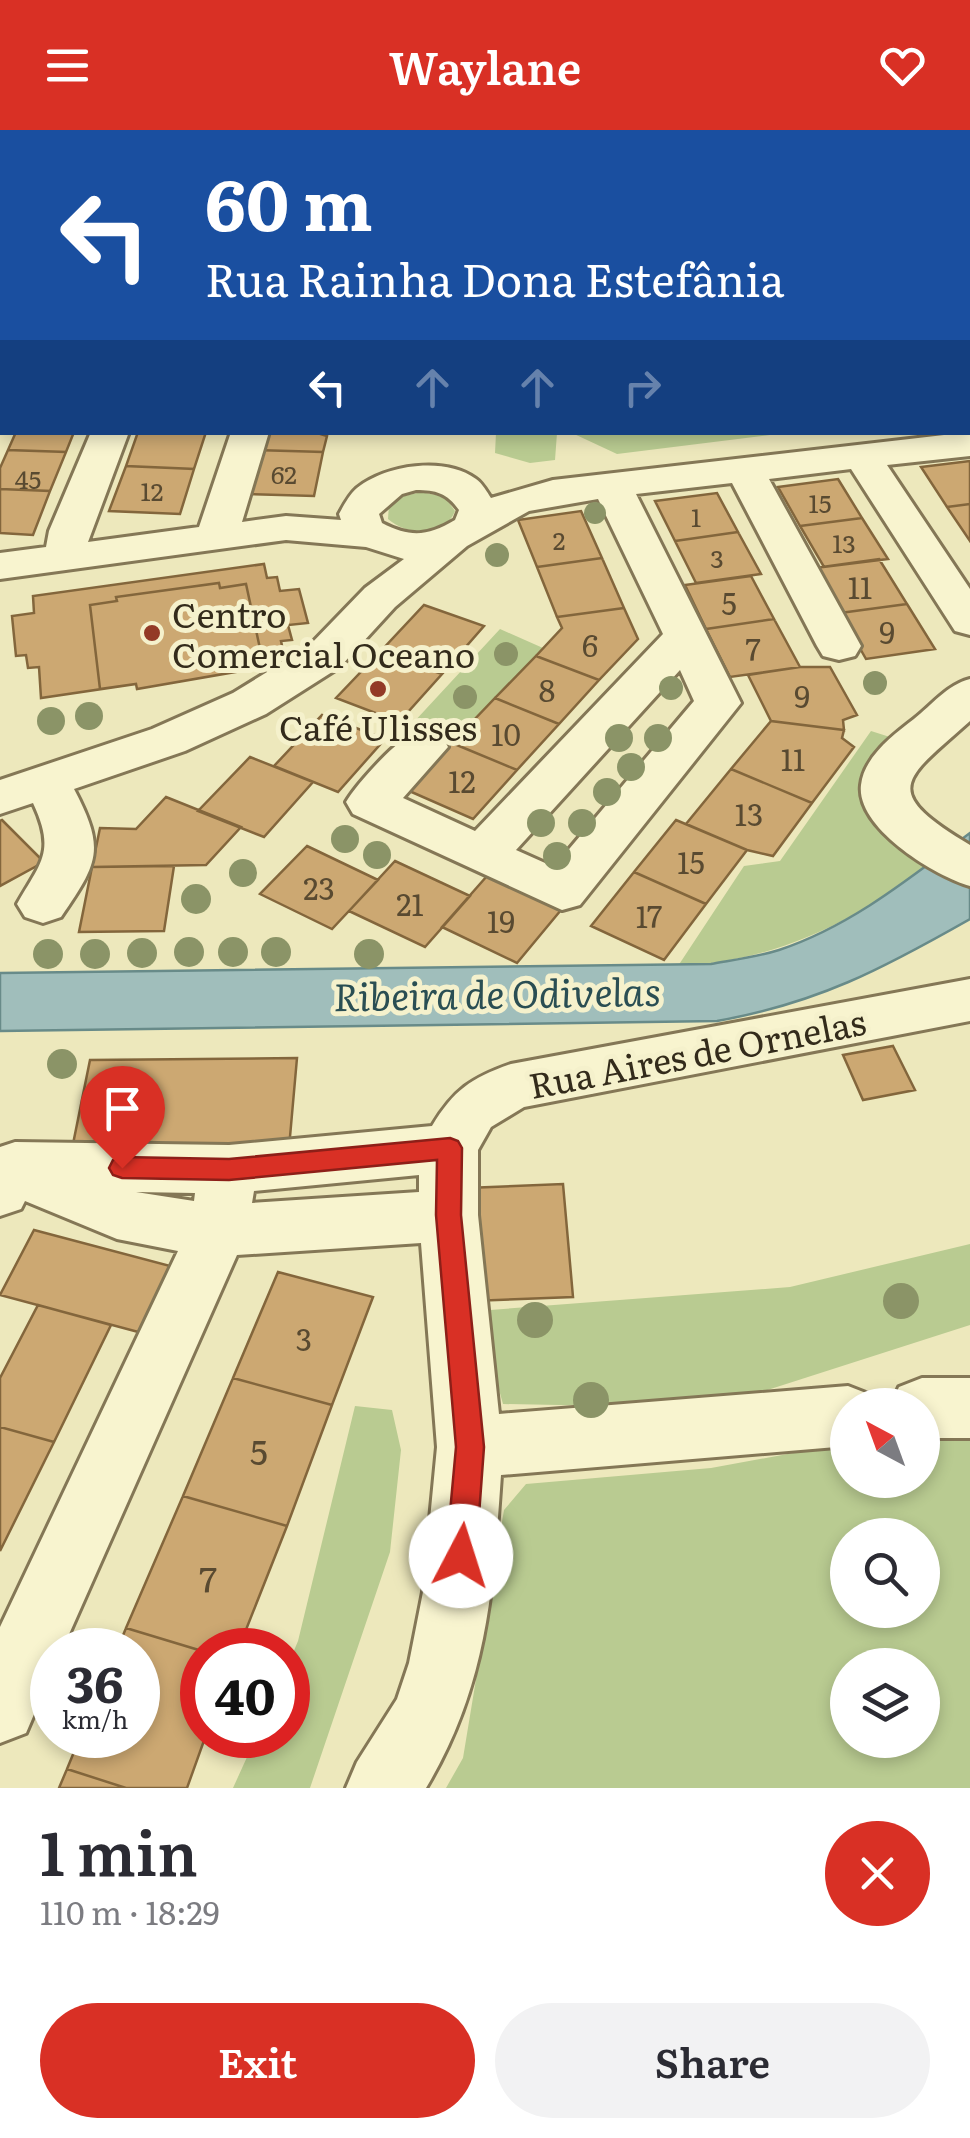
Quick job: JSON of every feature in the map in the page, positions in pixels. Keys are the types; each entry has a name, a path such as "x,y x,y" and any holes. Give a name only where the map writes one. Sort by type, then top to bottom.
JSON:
{"street":[{"path":"65,557 70,531 109,435"},
{"path":"216,538 249,435"},
{"path":"862,454 898,435"},
{"path":"0,797 176,736 273,691 324,657 353,631 387,591 412,577 460,536 506,506 554,492 611,484 970,443"},
{"path":"862,454 970,621"},
{"path":"0,566 286,528 378,538 417,548 460,536 479,510 467,491 429,465"},
{"path":"286,528 429,465 500,490 554,492"},
{"path":"744,469 839,646"},
{"path":"425,747 370,802 562,892 718,703 611,484"},
{"path":"378,489 359,515 391,556 387,591"},
{"path":"482,855 686,636"},
{"path":"957,860 892,812 884,796 883,779 892,762 970,694"},
{"path":"44,904 70,868 71,830 46,781"},
{"name":"Rua Aires de Ornelas","path":"450,1148 471,1110 511,1087 970,1000"},
{"path":"5,1172 95,1210 186,1230 224,1200 450,1148 448,1215 470,1447 458,1592 445,1662 426,1718 383,1788"},
{"path":"224,1200 448,1215"},
{"path":"0,1707 224,1200"},
{"path":"940,1408 970,1408"},
{"path":"470,1447 830,1417"}],"green space":[{"path":"496,435 557,435 555,460 530,463 495,453"},
{"path":"576,435 770,435 617,454"},
{"path":"421,492 445,497 455,511 450,520 425,532 405,529 388,519 389,504"},
{"path":"500,629 543,648 438,757 400,737"},
{"path":"871,731 893,738 868,761 865,796 933,861 876,902 814,934 748,956 678,966 744,866 780,861"},
{"path":"970,1244 970,1325 711,1408 503,1404 477,1311 790,1287"},
{"path":"355,1406 392,1410 401,1450 390,1552 310,1788 233,1788 247,1758 310,1758 310,1628 301,1628"},
{"path":"970,1421 970,1788 446,1788 463,1758 504,1510 526,1484 711,1468 830,1446 830,1498 940,1498 940,1427"}],"water":[{"name":"Ribeira de Odivelas","path":"970,833 970,919 848,982 753,1014 717,1021 0,1031 0,973 711,964 754,956 831,928"}],"building":[{"path":"15,435 73,435 66,452 8,450"},
{"path":"137,435 205,435 194,469 126,466"},
{"path":"258,435 327,436 323,452 255,450"},
{"path":"8,450 66,452 50,491 0,489 0,468"},
{"path":"255,450 323,452 314,496 244,494"},
{"path":"970,461 970,504 947,507 921,467"},
{"path":"126,466 194,469 180,514 109,511"},
{"path":"838,479 862,518 800,526 778,487"},
{"path":"0,489 50,491 33,535 0,533"},
{"path":"717,493 738,532 675,541 655,501"},
{"path":"970,504 970,541 947,507"},
{"path":"581,511 602,558 537,567 518,520"},
{"path":"862,518 888,559 824,567 800,526"},
{"path":"738,532 761,574 696,583 675,541"},
{"path":"602,558 624,608 557,617 537,567"},
{"path":"879,559 907,604 840,613 815,568"},
{"name":"Centro Comercial Oceano","path":"264,564 267,578 277,577 280,591 299,589 308,623 288,625 292,640 281,641 284,655 262,658 264,667 137,689 136,684 41,698 39,667 28,668 26,655 16,656 12,616 34,613 33,596"},
{"path":"751,576 774,619 706,629 685,585"},
{"path":"219,583 220,588 246,584 264,667 137,689 136,684 100,689 90,605 117,601 116,597"},
{"path":"907,604 935,649 866,659 840,613"},
{"path":"424,605 484,626 442,674 380,652"},
{"path":"624,608 638,639 599,680 536,656 562,628 557,617"},
{"path":"774,619 800,667 730,677 706,629"},
{"path":"380,652 442,674 399,722 336,698"},
{"path":"536,656 599,680 559,724 495,698"},
{"path":"830,667 857,715 843,720 844,730 771,721 748,675"},
{"path":"495,698 559,724 517,770 452,743"},
{"path":"322,715 385,739 338,792 274,766"},
{"path":"771,721 844,730 842,738 854,747 812,803 731,769"},
{"path":"452,743 517,770 473,819 407,790"},
{"path":"250,757 313,782 264,837 198,811"},
{"path":"731,769 812,803 773,856 747,850 686,824"},
{"path":"166,797 241,827 206,865 92,867 100,828 136,829"},
{"path":"676,820 747,850 706,904 634,872"},
{"path":"0,821 44,862 0,886"},
{"path":"307,846 378,880 332,929 260,894"},
{"path":"395,861 470,896 425,947 349,911"},
{"path":"174,866 164,931 79,932 92,867"},
{"path":"634,872 706,904 664,960 591,926"},
{"path":"487,876 561,910 517,963 442,927"},
{"path":"893,1046 915,1090 863,1100 843,1055"},
{"path":"297,1058 289,1148 72,1149 90,1060"},
{"path":"563,1184 573,1297 472,1301 467,1188"},
{"path":"34,1230 174,1267 142,1333 0,1295"},
{"path":"278,1272 373,1297 332,1405 233,1378"},
{"path":"38,1305 111,1325 54,1442 0,1427 0,1378"},
{"path":"233,1378 332,1405 287,1526 183,1496"},
{"path":"0,1427 54,1442 0,1551"},
{"path":"183,1496 287,1526 247,1628 180,1628 180,1644 160,1638 160,1628 126,1628"},
{"path":"160,1638 180,1644 180,1758 198,1758 187,1788 126,1788 67,1769 72,1758 160,1758"},
{"path":"67,1769 126,1788 59,1788"}],"place":[{"name":"Centro Comercial Oceano","path":"152,633"},
{"name":"Café Ulisses","path":"378,689"}],"route":[{"path":"122,1168 229,1169 450,1148 448,1215 470,1447 461,1556"}]}
